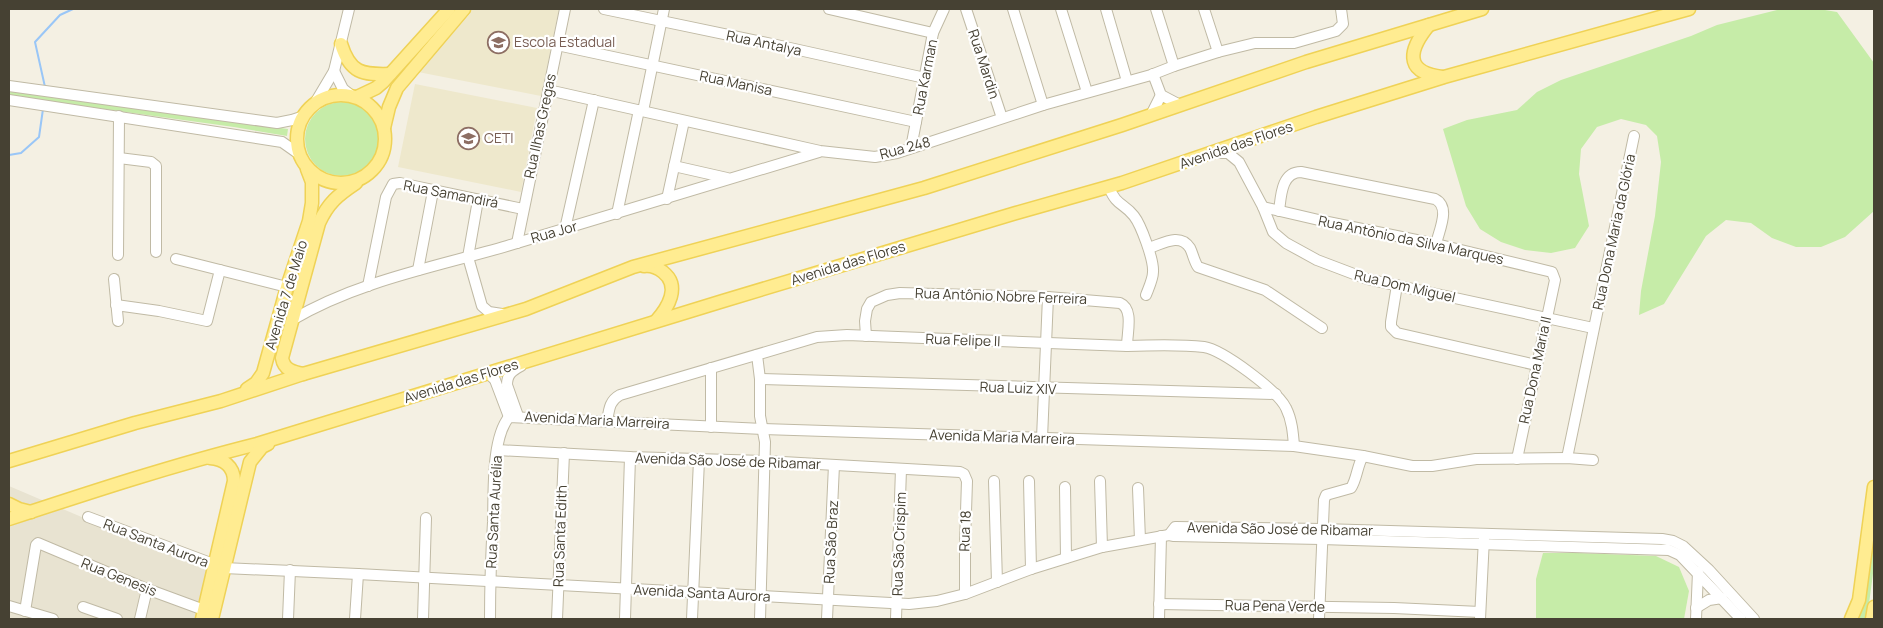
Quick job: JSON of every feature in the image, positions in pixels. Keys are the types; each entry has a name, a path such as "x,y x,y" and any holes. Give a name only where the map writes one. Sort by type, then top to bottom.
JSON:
{"main road":[{"path":"354,97 376,88 449,9"},
{"path":"384,128 388,107 396,88 464,9"},
{"path":"11,462 135,423 221,401 304,374 468,326 564,295 633,267 924,188 1151,115 1306,62 1482,9"},
{"path":"1644,22 1658,9"},
{"name":"Avenida das Flores","path":"9,519 202,458 257,444 656,321 1109,187 1316,117 1444,77 1688,9"},
{"path":"1429,25 1414,48 1414,60 1419,68 1428,75 1444,77"},
{"path":"341,44 344,56 354,69 369,74 390,74"},
{"path":"339,95 354,97 369,104 379,115 384,128 386,143 382,158 373,170 361,179 341,184 322,180 306,167 299,154 298,132 304,116 315,103 326,97 339,95"},
{"name":"Avenida 7 de Maio","path":"221,401 251,387 263,373 312,203 312,182 306,167"},
{"name":"Avenida 7 de Maio","path":"304,374 293,372 283,364 282,358 319,223 330,202 361,179"},
{"path":"633,267 650,266 659,269 667,275 672,284 670,299 665,311 656,321"},
{"path":"206,616 250,462 262,447 286,435"},
{"path":"202,458 221,460 229,466 234,476 220,567"},
{"path":"1852,619 1859,600 1874,487"},
{"path":"9,504 18,509 31,512"},
{"path":"1872,619 1874,607"}],"street":[{"path":"315,103 334,71 349,9"},
{"name":"Rua Ilhas Gregas","path":"517,243 565,9"},
{"name":"Rua Antalya","path":"604,9 925,78"},
{"path":"617,214 664,9"},
{"path":"829,9 933,33"},
{"name":"Rua Karman","path":"911,148 933,33 944,9"},
{"name":"Rua Mardin","path":"966,9 1002,118"},
{"path":"1013,9 1043,105"},
{"path":"1062,9 1087,92"},
{"path":"1106,9 1128,82"},
{"path":"1156,9 1174,66"},
{"path":"1204,9 1218,52"},
{"name":"Rua 248","path":"548,90 820,151 875,157 897,153 1043,105 1128,82 1218,52 1255,43 1294,43 1336,31 1343,24 1341,9"},
{"name":"Rua Manisa","path":"557,45 916,122"},
{"path":"334,71 343,89 354,97"},
{"path":"1153,74 1160,95 1180,105"},
{"path":"9,86 264,121 285,122 304,116"},
{"path":"1151,115 1160,95"},
{"path":"9,100 282,142 299,154"},
{"path":"566,229 594,100"},
{"path":"118,255 119,116"},
{"path":"667,199 684,121"},
{"name":"Rua Dona Maria da Glória","path":"1593,328 1634,136"},
{"path":"1239,162 1238,155 1241,149 1261,137"},
{"name":"Rua Jor","path":"292,320 314,308 368,286 617,214 820,151"},
{"path":"1213,153 1228,153 1239,162"},
{"path":"119,158 151,162 156,166 156,252"},
{"name":"Rua Dom Miguel","path":"1239,162 1274,232 1286,243 1318,260 1367,279 1593,328"},
{"path":"674,166 728,178"},
{"path":"1279,211 1284,184 1290,174 1295,172 1435,199 1444,206 1436,244"},
{"name":"Rua Samandirá","path":"368,286 386,196 390,187 395,183 523,209"},
{"path":"1109,187 1113,198 1135,216 1148,248 1153,274 1146,295"},
{"path":"418,270 433,191"},
{"path":"478,200 468,257 482,306 489,312 506,314"},
{"name":"Rua Antônio da Silva Marques","path":"1263,207 1548,270 1552,272 1555,280"},
{"path":"1148,248 1176,239 1182,241 1189,246 1198,267 1266,290 1322,328"},
{"path":"176,259 287,287"},
{"path":"116,305 207,321 220,270"},
{"path":"114,279 118,321"},
{"name":"Rua Dona Maria II","path":"1517,459 1555,280"},
{"path":"1397,285 1391,327 1397,333 1536,364"},
{"name":"Rua Antônio Nobre Ferreira","path":"866,336 865,321 867,309 871,302 887,295 920,292 1048,297 1124,304 1128,311 1127,346"},
{"path":"1042,438 1048,297"},
{"path":"468,326 474,321 482,306"},
{"path":"1567,458 1593,328"},
{"name":"Rua Felipe II","path":"607,422 610,404 614,398 620,395 818,337 840,335 1205,348 1217,351 1228,357 1276,394 1286,407 1292,423 1294,446"},
{"path":"758,355 760,416 766,442 760,619"},
{"name":"Avenida Maria Marreira","path":"513,416 507,385 509,374 542,356"},
{"path":"710,368 711,427"},
{"name":"Avenida Maria Marreira","path":"488,373 495,380 513,416"},
{"name":"Rua Luiz XIV","path":"760,379 1276,394"},
{"name":"Avenida Maria Marreira","path":"513,416 763,429 1294,446 1363,456 1412,466 1476,460 1567,458 1593,460"},
{"name":"Rua Santa Aurélia","path":"490,619 490,581 497,450 503,426 513,416"},
{"name":"Avenida São José de Ribamar","path":"497,450 699,460 765,461 960,472"},
{"name":"Rua Santa Edith","path":"557,619 564,453"},
{"path":"1319,619 1324,500 1326,495 1350,488 1363,456"},
{"path":"625,619 630,457"},
{"path":"692,619 699,460"},
{"name":"Rua São Braz","path":"827,619 834,465"},
{"name":"Rua São Crispim","path":"896,619 901,469"},
{"name":"Rua 18","path":"960,472 964,474 967,481 964,543 965,594"},
{"path":"994,480 997,582"},
{"path":"1029,481 1031,569"},
{"path":"1100,481 1102,547"},
{"path":"1064,487 1066,558"},
{"path":"1138,488 1140,540"},
{"name":"Rua Santa Aurora","path":"88,518 220,567"},
{"path":"423,619 426,518"},
{"name":"Avenida São José de Ribamar","path":"1165,535 1175,527 1484,539 1669,550 1680,555 1754,619"},
{"path":"1159,619 1165,535"},
{"name":"Avenida Santa Aurora","path":"220,567 916,604 965,594 1031,569 1102,547 1165,535"},
{"name":"Avenida São José de Ribamar","path":"1484,539 1644,538 1668,540 1683,546 1716,585 1722,598 1741,619"},
{"path":"1480,615 1484,539"},
{"name":"Rua Genesis","path":"25,611 36,545 38,543 206,616"},
{"path":"288,619 290,570"},
{"path":"1696,619 1698,572"},
{"path":"356,619 358,574"},
{"path":"140,619 147,589"},
{"path":"1696,608 1709,600 1722,598"},
{"name":"Rua Pena Verde","path":"1159,604 1320,606 1480,615"},
{"path":"9,606 53,619"},
{"path":"83,607 117,619"}],"shaded area":[{"name":"Escola Estadual","path":"466,9 559,9 541,96 418,72 470,14"},
{"name":"CETI","path":"415,84 537,108 521,192 398,167"},
{"path":"9,486 215,574 207,619 9,619"}],"green space":[{"path":"1781,9 1819,9 1837,12 1874,63 1874,211 1845,237 1821,247 1796,247 1772,238 1751,223 1726,220 1706,236 1664,304 1639,315 1641,291 1655,216 1661,162 1657,136 1646,125 1621,119 1597,127 1581,149 1579,174 1589,226 1575,248 1551,253 1525,250 1501,242 1480,229 1466,206 1443,129 1467,120 1517,110 1537,92 1561,80 1691,36 1717,25"},
{"path":"9,90 288,129 287,136 9,96"},
{"path":"342,102 363,108 373,118 379,139 373,160 363,170 342,176 321,170 311,160 305,139 311,118 321,108"},
{"path":"1874,520 1874,566 1867,619 1859,619 1863,605"},
{"path":"1543,553 1656,556 1679,567 1689,591 1684,619 1536,619 1536,579"}],"waterway":[{"path":"45,87 35,42 60,15 73,9"},
{"path":"9,155 21,153 39,137 43,109"}],"place":[{"name":"Escola Estadual","path":"498,42"},
{"name":"CETI","path":"468,138"}]}
